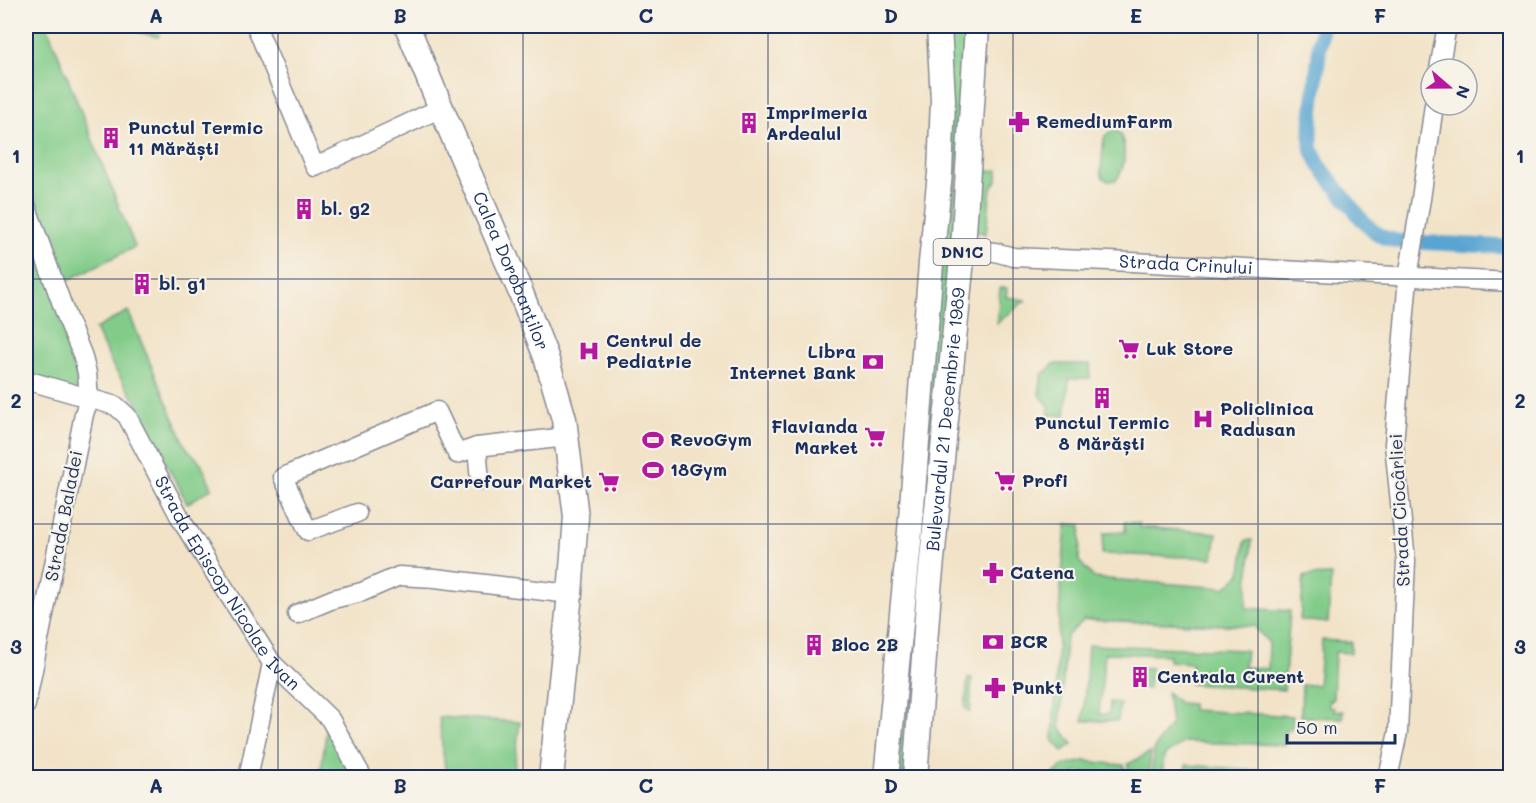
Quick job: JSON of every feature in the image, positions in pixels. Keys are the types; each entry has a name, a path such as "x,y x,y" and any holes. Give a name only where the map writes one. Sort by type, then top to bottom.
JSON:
{"main road":[{"name":"Calea Dorobanților","path":"407,26 544,351 559,399 567,437 576,517 551,777"},
{"name":"Bulevardul 21 Decembrie 1989","path":"886,777 910,531 940,173 943,90 939,26"},
{"name":"Bulevardul 21 Decembrie 1989","path":"915,777 930,590 963,249 977,26"}],"street":[{"path":"256,26 315,167 441,108"},
{"path":"1441,57 1447,26"},
{"name":"Strada Ciocârliei","path":"1389,777 1398,732 1406,561 1394,444 1408,277 1432,117"},
{"path":"26,205 82,354 87,373 89,399"},
{"name":"Strada Crinului","path":"963,249 995,252 1013,257 1132,261 1510,282"},
{"name":"Strada Episcop Nicolae Ivan","path":"26,380 116,406 127,416 183,524 272,663 330,719 363,777"},
{"name":"Strada Baladei","path":"26,705 89,399"},
{"path":"357,513 308,531 283,477 437,411 457,454 477,447 567,437"},
{"path":"477,447 480,481"},
{"path":"297,614 333,599 362,592 399,576 570,594"},
{"path":"248,777 272,663"}],"green space":[{"path":"26,26 47,26 135,247 62,283 26,183"},
{"path":"134,26 162,26 158,37 139,32"},
{"path":"950,26 968,26 961,136 906,777 890,778"},
{"path":"1111,131 1121,134 1124,158 1122,170 1116,180 1108,181 1103,178 1101,171 1104,138"},
{"path":"998,170 997,181 991,188 986,234 976,231 974,222 979,180 987,171"},
{"path":"26,205 89,399 26,380"},
{"path":"1000,288 1007,288 1006,297 1026,300 997,323"},
{"path":"128,311 186,447 201,463 212,488 187,504 157,449 136,401 114,368 95,329"},
{"path":"1054,364 1090,364 1090,378 1069,379 1065,416 1049,415 1049,406 1039,394 1042,375"},
{"path":"1125,522 1139,523 1139,527 1217,533 1213,558 1102,554 1104,533 1125,532"},
{"path":"1066,524 1081,525 1079,561 1094,578 1225,588 1241,573 1245,541 1252,540 1246,608 1290,611 1284,690 1190,684 1192,663 1169,661 1169,655 1105,653 1099,714 1109,714 1110,702 1120,703 1118,721 1083,721 1088,645 1246,650 1244,667 1268,669 1269,643 1254,626 1084,620 1066,637 1060,727 1073,744 1063,751 1053,740"},
{"path":"1331,575 1328,623 1300,620 1304,576"},
{"path":"1322,640 1351,642 1351,653 1335,652 1333,699 1329,700 1329,707 1334,707 1334,711 1343,711 1343,718 1301,717 1302,685 1318,685"},
{"path":"1131,667 1151,668 1149,689 1130,687"},
{"path":"968,678 972,678 970,712 965,708"},
{"path":"1167,692 1179,703 1192,704 1192,710 1293,716 1292,730 1286,729 1285,745 1184,742 1164,756 1162,777 1151,777 1155,747 1171,724"},
{"path":"439,717 520,722 513,777 446,777"},
{"path":"327,725 353,777 320,778"},
{"path":"1151,752 1148,777 1128,772 1128,764"},
{"path":"1084,761 1124,765 1125,773 1131,777 1077,772 1071,777 1050,777 1063,766"},
{"path":"1186,765 1283,772 1283,777 1185,777"}],"waterway":[{"path":"1322,26 1311,124 1311,147 1319,165 1362,220 1383,237 1396,241 1510,247"}],"place":[{"name":"RemediumFarm","path":"1019,122"},
{"name":"Imprimeria Ardealul","path":"749,123"},
{"name":"Punctul Termic 11 Mărăști","path":"111,138"},
{"name":"bl. g2","path":"304,209"},
{"name":"bl. g1","path":"142,284"},
{"name":"Luk Store","path":"1129,349"},
{"name":"Centrul de Pediatrie","path":"589,351"},
{"name":"Libra Internet Bank","path":"873,362"},
{"name":"Punctul Termic 8 Mărăști","path":"1102,398"},
{"name":"Policlinica Radusan","path":"1203,419"},
{"name":"Flavianda Market","path":"875,437"},
{"name":"RevoGym","path":"653,440"},
{"name":"18Gym","path":"653,470"},
{"name":"Profi","path":"1005,481"},
{"name":"Carrefour Market","path":"609,482"},
{"name":"Catena","path":"993,573"},
{"name":"BCR","path":"993,642"},
{"name":"Bloc 2B","path":"814,645"},
{"name":"Centrala Curent","path":"1140,677"},
{"name":"Punkt","path":"995,688"}]}
